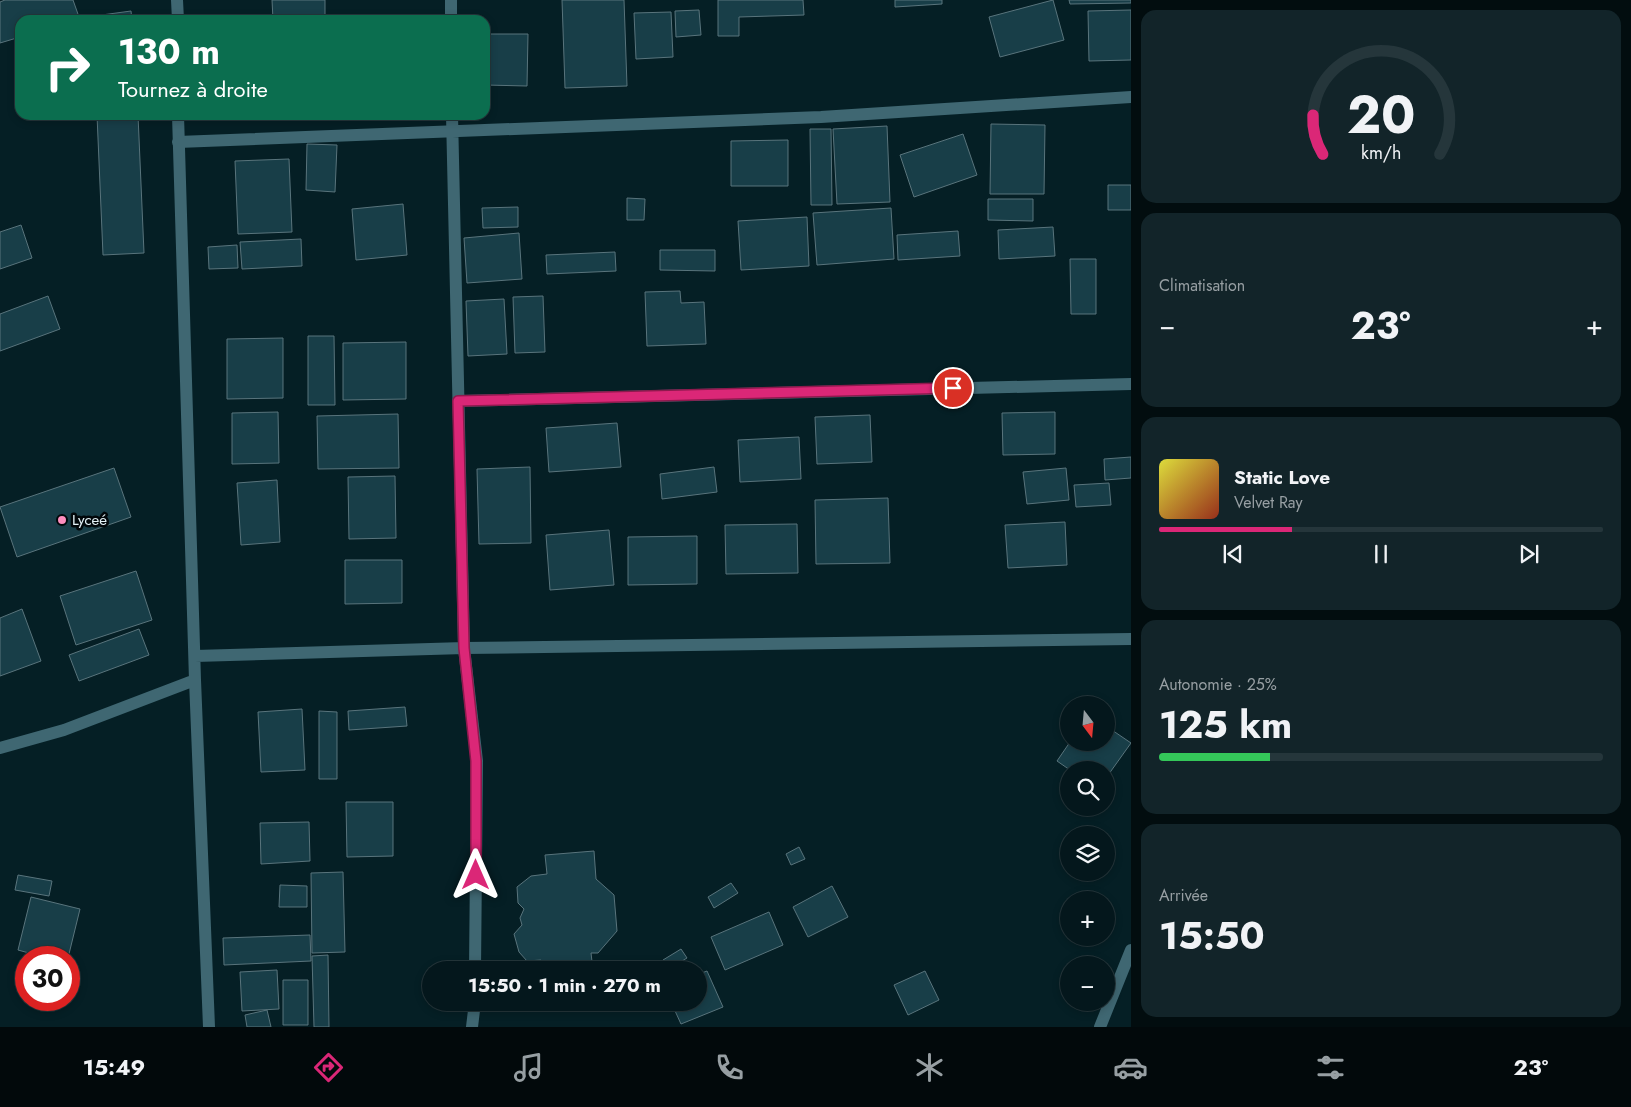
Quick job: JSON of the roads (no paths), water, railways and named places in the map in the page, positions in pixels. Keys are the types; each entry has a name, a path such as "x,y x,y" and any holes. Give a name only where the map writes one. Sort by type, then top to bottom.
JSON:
{"street":[{"path":"178,0 178,15"},
{"path":"451,0 451,15"},
{"path":"178,142 821,117 1131,97"},
{"path":"178,120 195,680 209,1027"},
{"path":"452,120 464,648 476,761 475,961"},
{"path":"458,401 1131,384"},
{"path":"195,656 464,648 1131,640"},
{"path":"0,748 64,730 195,680"},
{"path":"1100,1027 1131,950"},
{"path":"472,1027 473,1011"}],"place":[{"name":"Lyceé","path":"62,520"}]}
